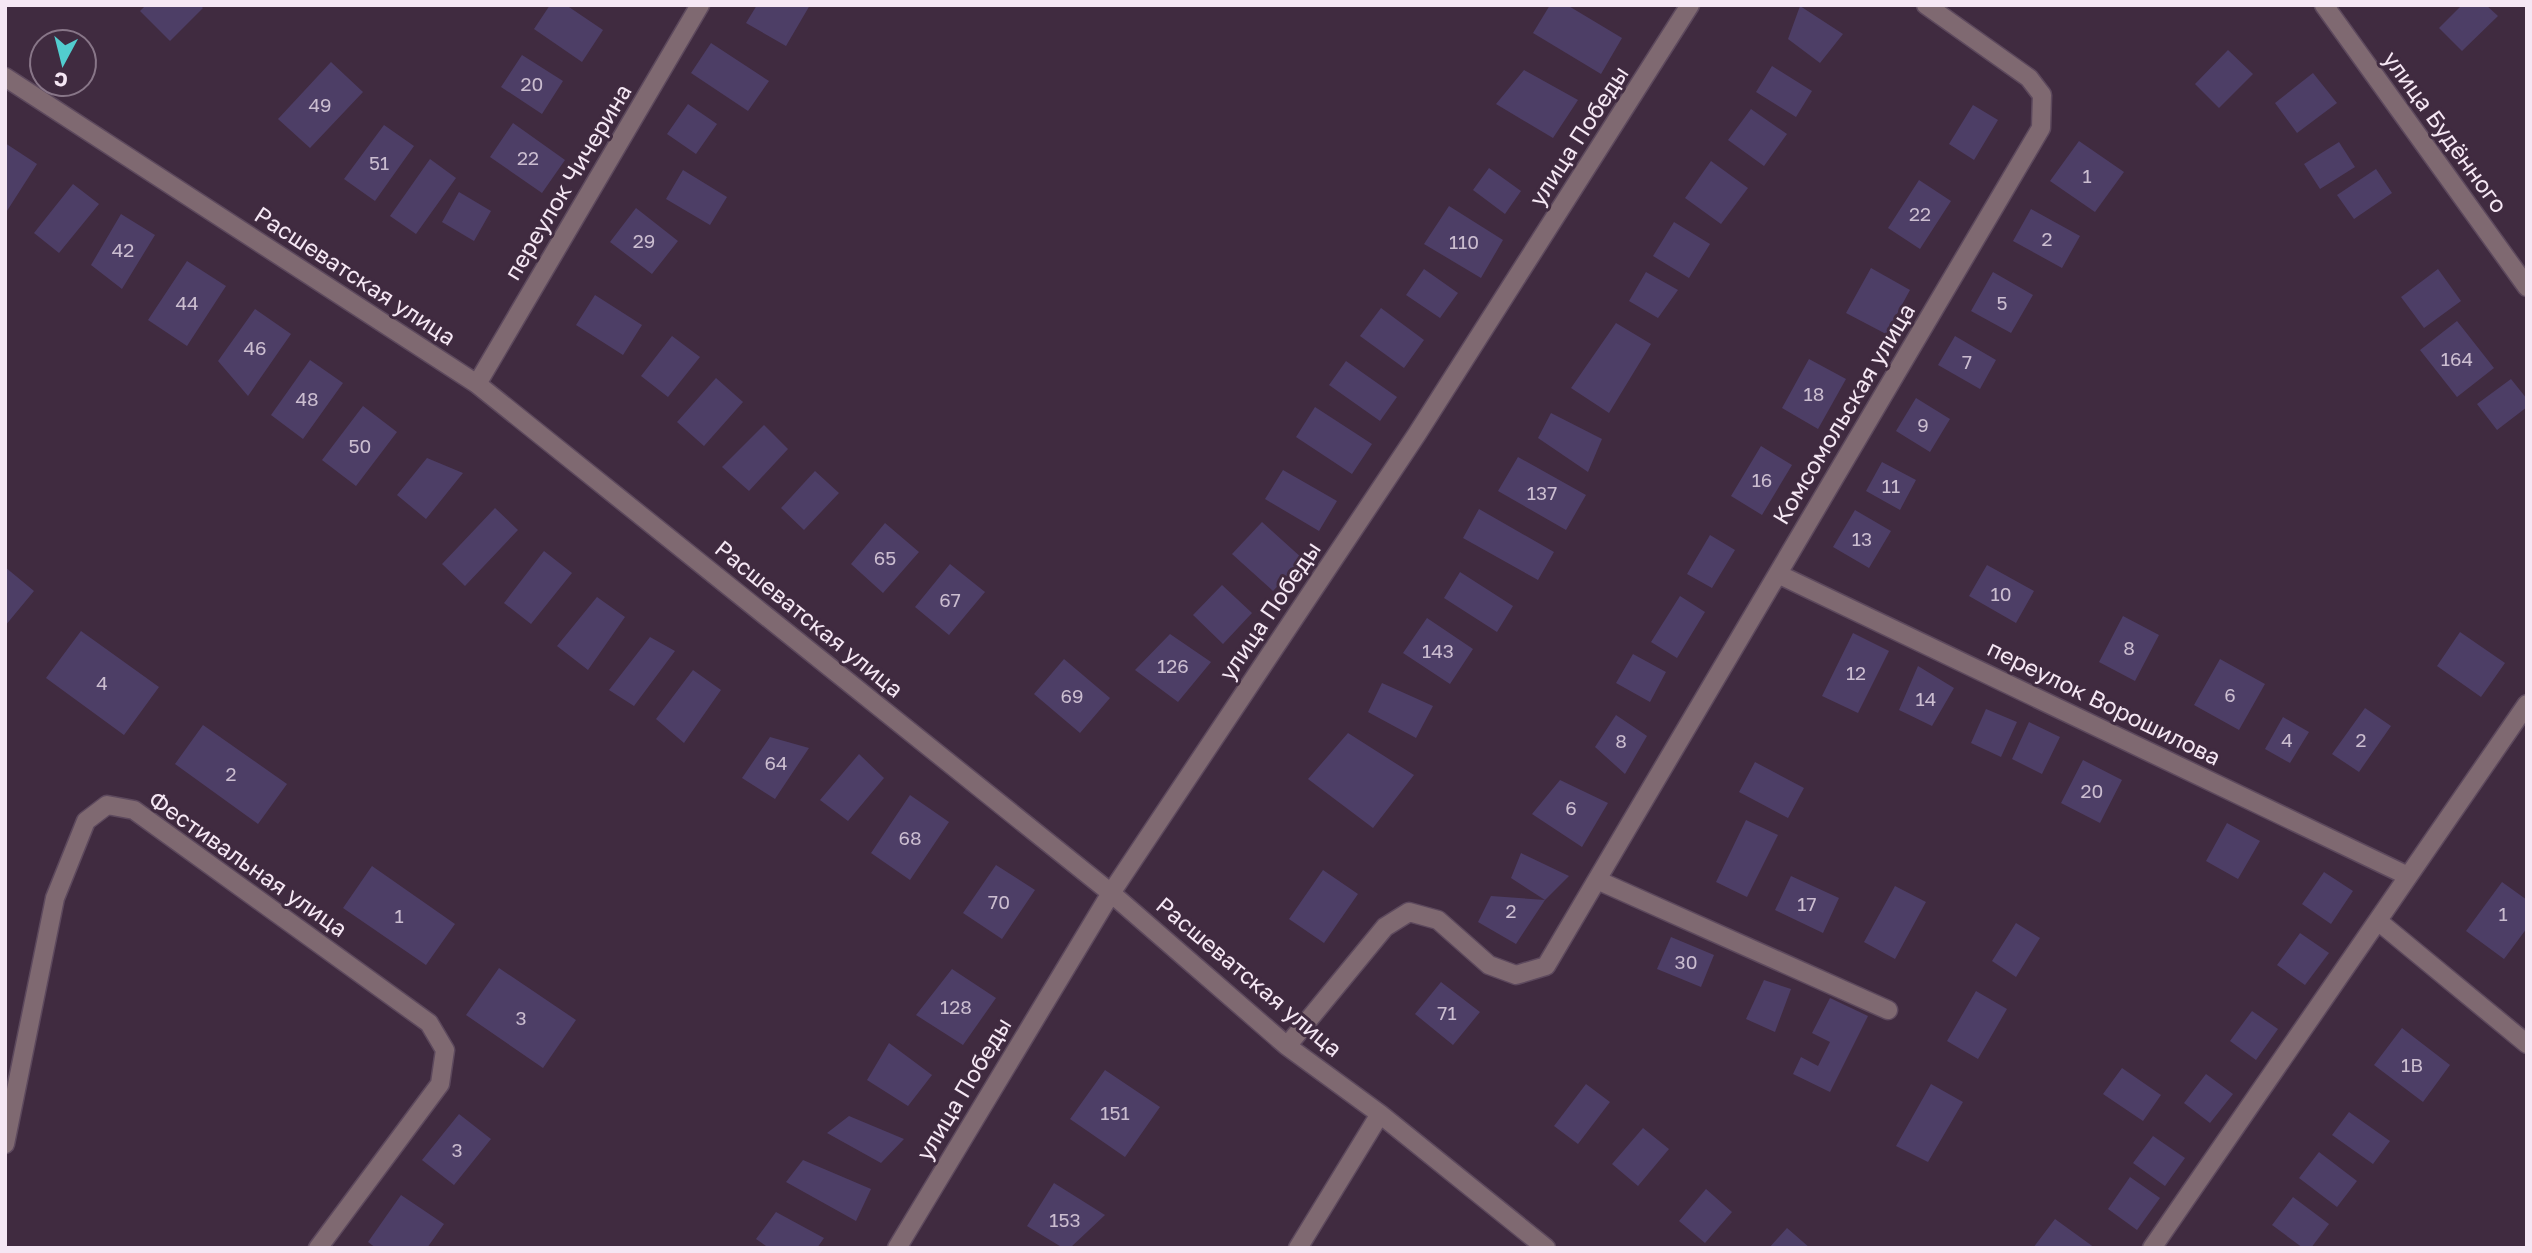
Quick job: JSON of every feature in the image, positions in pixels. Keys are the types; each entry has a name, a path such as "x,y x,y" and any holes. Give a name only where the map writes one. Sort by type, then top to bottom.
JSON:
{"street":[{"name":"переулок Чичерина","path":"477,384 700,5"},
{"name":"улица Победы","path":"897,1248 1111,893 1417,434 1690,5"},
{"name":"Комсомольская улица","path":"1286,1046 1385,927 1409,912 1438,920 1489,965 1516,975 1546,966 2041,128 2042,96 2028,78 1926,5"},
{"name":"улица Будённого","path":"2324,5 2527,287"},
{"name":"Расшеватская улица","path":"5,78 477,384 1111,893 1286,1046 1380,1114 1546,1248"},
{"name":"переулок Ворошилова","path":"1778,574 2408,876"},
{"path":"2152,1248 2527,704"},
{"name":"Фестивальная улица","path":"5,1144 55,898 86,821 107,805 134,810 429,1023 445,1050 440,1084 318,1248"},
{"path":"1597,880 1888,1010"},
{"path":"2378,920 2527,1044"},
{"path":"1298,1248 1380,1114"}],"building":[{"path":"146,5 200,5 203,8 170,41 140,11"},
{"path":"550,5 566,5 603,30 582,62 534,29"},
{"path":"757,5 810,5 786,46 746,23"},
{"path":"1550,5 1567,5 1622,38 1601,74 1533,33"},
{"path":"2462,5 2486,5 2498,16 2462,51 2439,28"},
{"path":"1800,6 1843,34 1820,63 1788,39"},
{"path":"711,43 769,81 748,111 691,73"},
{"path":"2228,50 2253,74 2219,108 2195,84"},
{"path":"522,55 563,81 542,114 501,87"},
{"path":"331,62 363,92 310,148 278,119"},
{"path":"1772,66 1812,91 1796,117 1756,92"},
{"path":"1524,70 1578,100 1553,138 1496,104"},
{"path":"2313,73 2337,103 2297,133 2275,103"},
{"path":"688,104 717,124 696,154 667,134"},
{"path":"1973,105 1998,120 1974,160 1949,144"},
{"path":"1751,109 1787,134 1764,166 1728,140"},
{"path":"513,123 565,160 542,193 490,157"},
{"path":"384,125 414,146 375,201 344,179"},
{"path":"2079,141 2124,172 2095,212 2050,181"},
{"path":"2339,142 2355,167 2320,189 2304,164"},
{"path":"5,143 37,164 5,214"},
{"path":"430,159 456,178 416,234 390,216"},
{"path":"1711,161 1748,188 1721,224 1685,198"},
{"path":"1489,168 1521,191 1505,214 1473,190"},
{"path":"2376,169 2392,193 2354,219 2337,195"},
{"path":"683,170 727,197 710,225 666,199"},
{"path":"1919,180 1951,201 1920,249 1888,228"},
{"path":"73,184 99,204 59,253 34,233"},
{"path":"459,192 491,211 474,241 442,222"},
{"path":"1449,206 1503,240 1481,278 1424,244"},
{"path":"636,208 678,241 652,274 610,242"},
{"path":"2031,209 2080,236 2062,268 2013,241"},
{"path":"121,214 155,235 122,289 91,265"},
{"path":"1674,222 1710,244 1689,278 1653,256"},
{"path":"187,261 226,286 187,346 148,320"},
{"path":"1871,268 1910,290 1886,334 1846,313"},
{"path":"1424,269 1458,293 1440,318 1406,295"},
{"path":"2438,269 2461,301 2424,328 2401,297"},
{"path":"1646,272 1678,290 1658,318 1629,301"},
{"path":"1993,272 2033,295 2011,333 1971,311"},
{"path":"595,295 642,325 623,355 576,325"},
{"path":"1381,308 1424,340 1404,368 1360,336"},
{"path":"255,309 291,334 248,396 218,361"},
{"path":"2457,321 2494,368 2457,397 2420,350"},
{"path":"1616,323 1651,344 1609,413 1571,388"},
{"path":"672,336 700,357 668,397 641,376"},
{"path":"1955,336 1996,360 1980,389 1938,365"},
{"path":"1809,359 1846,379 1818,429 1782,408"},
{"path":"310,360 343,383 303,439 271,415"},
{"path":"1346,361 1397,397 1380,421 1329,385"},
{"path":"716,378 743,402 704,446 677,422"},
{"path":"2511,379 2527,399 2527,407 2497,430 2477,404"},
{"path":"1916,398 1950,419 1930,452 1896,431"},
{"path":"363,406 397,432 356,486 322,460"},
{"path":"1315,407 1372,444 1352,474 1296,437"},
{"path":"1551,413 1602,439 1588,472 1538,438"},
{"path":"764,425 788,449 749,491 722,467"},
{"path":"1761,446 1792,465 1762,515 1731,496"},
{"path":"1518,457 1586,495 1566,530 1498,491"},
{"path":"427,458 463,473 426,519 397,495"},
{"path":"1882,462 1916,480 1900,510 1866,491"},
{"path":"1283,470 1337,501 1319,531 1265,499"},
{"path":"815,471 839,493 804,530 781,508"},
{"path":"495,508 518,530 465,586 442,564"},
{"path":"1479,509 1554,552 1538,580 1463,538"},
{"path":"1855,510 1891,531 1869,568 1833,547"},
{"path":"1262,522 1303,559 1273,591 1232,554"},
{"path":"885,523 919,552 883,593 851,564"},
{"path":"1710,535 1735,550 1712,588 1687,574"},
{"path":"544,551 572,573 531,624 504,603"},
{"path":"950,564 985,592 949,635 915,607"},
{"path":"1987,565 2034,591 2016,623 1969,596"},
{"path":"5,567 34,591 5,626"},
{"path":"1460,572 1513,606 1497,632 1444,598"},
{"path":"1222,585 1252,613 1223,644 1193,615"},
{"path":"1680,596 1705,612 1677,658 1651,642"},
{"path":"597,597 625,617 588,670 557,646"},
{"path":"2123,616 2159,635 2135,681 2099,662"},
{"path":"1427,618 1473,649 1450,684 1403,653"},
{"path":"81,631 159,687 124,735 46,678"},
{"path":"2460,632 2505,663 2481,697 2437,666"},
{"path":"1853,633 1889,651 1858,713 1822,696"},
{"path":"1170,634 1211,662 1178,702 1135,670"},
{"path":"650,637 675,651 634,706 609,690"},
{"path":"1633,654 1666,672 1650,702 1616,683"},
{"path":"1064,659 1110,698 1080,733 1034,694"},
{"path":"2220,659 2265,684 2239,730 2194,705"},
{"path":"1918,666 1954,688 1932,726 1899,710"},
{"path":"693,670 721,690 684,743 656,719"},
{"path":"1382,683 1433,706 1416,738 1368,712"},
{"path":"2365,708 2391,726 2359,772 2332,754"},
{"path":"1986,709 2017,722 2001,757 1971,743"},
{"path":"1616,715 1647,736 1625,774 1595,747"},
{"path":"2283,717 2309,732 2290,763 2265,749"},
{"path":"2029,722 2060,737 2042,774 2012,759"},
{"path":"203,725 287,784 258,824 175,764"},
{"path":"1348,733 1414,775 1373,828 1308,779"},
{"path":"770,737 809,748 775,799 742,778"},
{"path":"859,754 884,778 848,821 820,800"},
{"path":"2083,760 2122,780 2100,823 2061,803"},
{"path":"1755,762 1804,788 1788,818 1739,792"},
{"path":"1560,780 1608,803 1582,847 1532,814"},
{"path":"910,795 949,822 910,880 871,853"},
{"path":"1746,820 1778,835 1747,897 1716,882"},
{"path":"2227,823 2260,841 2238,879 2206,861"},
{"path":"1521,853 1569,876 1545,900 1511,878"},
{"path":"996,865 1035,890 1002,939 963,913"},
{"path":"372,866 455,924 426,965 343,908"},
{"path":"1323,870 1358,894 1324,943 1289,919"},
{"path":"2324,872 2353,891 2331,924 2302,904"},
{"path":"1791,876 1839,898 1823,933 1775,910"},
{"path":"2502,882 2527,900 2527,928 2504,959 2466,931"},
{"path":"1895,886 1926,902 1895,959 1864,942"},
{"path":"1491,896 1545,900 1516,944 1478,922"},
{"path":"2016,923 2040,938 2016,977 1992,961"},
{"path":"2300,933 2329,953 2305,985 2277,965"},
{"path":"1671,937 1714,955 1701,987 1657,969"},
{"path":"499,968 576,1020 543,1068 466,1015"},
{"path":"952,969 996,998 963,1045 916,1015"},
{"path":"1764,980 1791,989 1775,1032 1746,1019"},
{"path":"1441,982 1480,1012 1453,1045 1415,1014"},
{"path":"1976,991 2007,1009 1978,1059 1947,1041"},
{"path":"1830,998 1868,1016 1830,1092 1793,1074 1801,1057 1818,1066 1830,1042 1812,1033"},
{"path":"2252,1011 2278,1029 2256,1060 2230,1041"},
{"path":"2402,1028 2450,1065 2423,1102 2374,1065"},
{"path":"889,1043 932,1075 908,1106 867,1080"},
{"path":"2122,1068 2161,1095 2143,1121 2103,1094"},
{"path":"1105,1070 1160,1107 1125,1157 1070,1119"},
{"path":"2206,1074 2233,1094 2210,1123 2184,1103"},
{"path":"1586,1084 1610,1102 1578,1144 1554,1126"},
{"path":"1931,1084 1963,1102 1928,1162 1896,1146"},
{"path":"2349,1112 2390,1141 2373,1164 2332,1135"},
{"path":"459,1114 491,1139 454,1185 422,1160"},
{"path":"849,1116 904,1139 881,1163 827,1133"},
{"path":"1643,1128 1669,1149 1638,1186 1612,1164"},
{"path":"2153,1136 2185,1158 2165,1186 2133,1163"},
{"path":"2319,1152 2357,1181 2337,1207 2299,1178"},
{"path":"803,1160 871,1189 856,1221 786,1182"},
{"path":"2130,1177 2160,1198 2137,1230 2108,1209"},
{"path":"1054,1183 1105,1215 1070,1248 1063,1248 1027,1226"},
{"path":"1706,1189 1732,1212 1705,1243 1679,1221"},
{"path":"401,1195 444,1224 427,1248 376,1248 368,1242"},
{"path":"2293,1197 2329,1224 2311,1248 2303,1248 2272,1225"},
{"path":"776,1212 824,1238 817,1248 769,1248 756,1239"},
{"path":"2055,1219 2095,1248 2033,1248"},
{"path":"1787,1228 1810,1248 1769,1248"}]}
